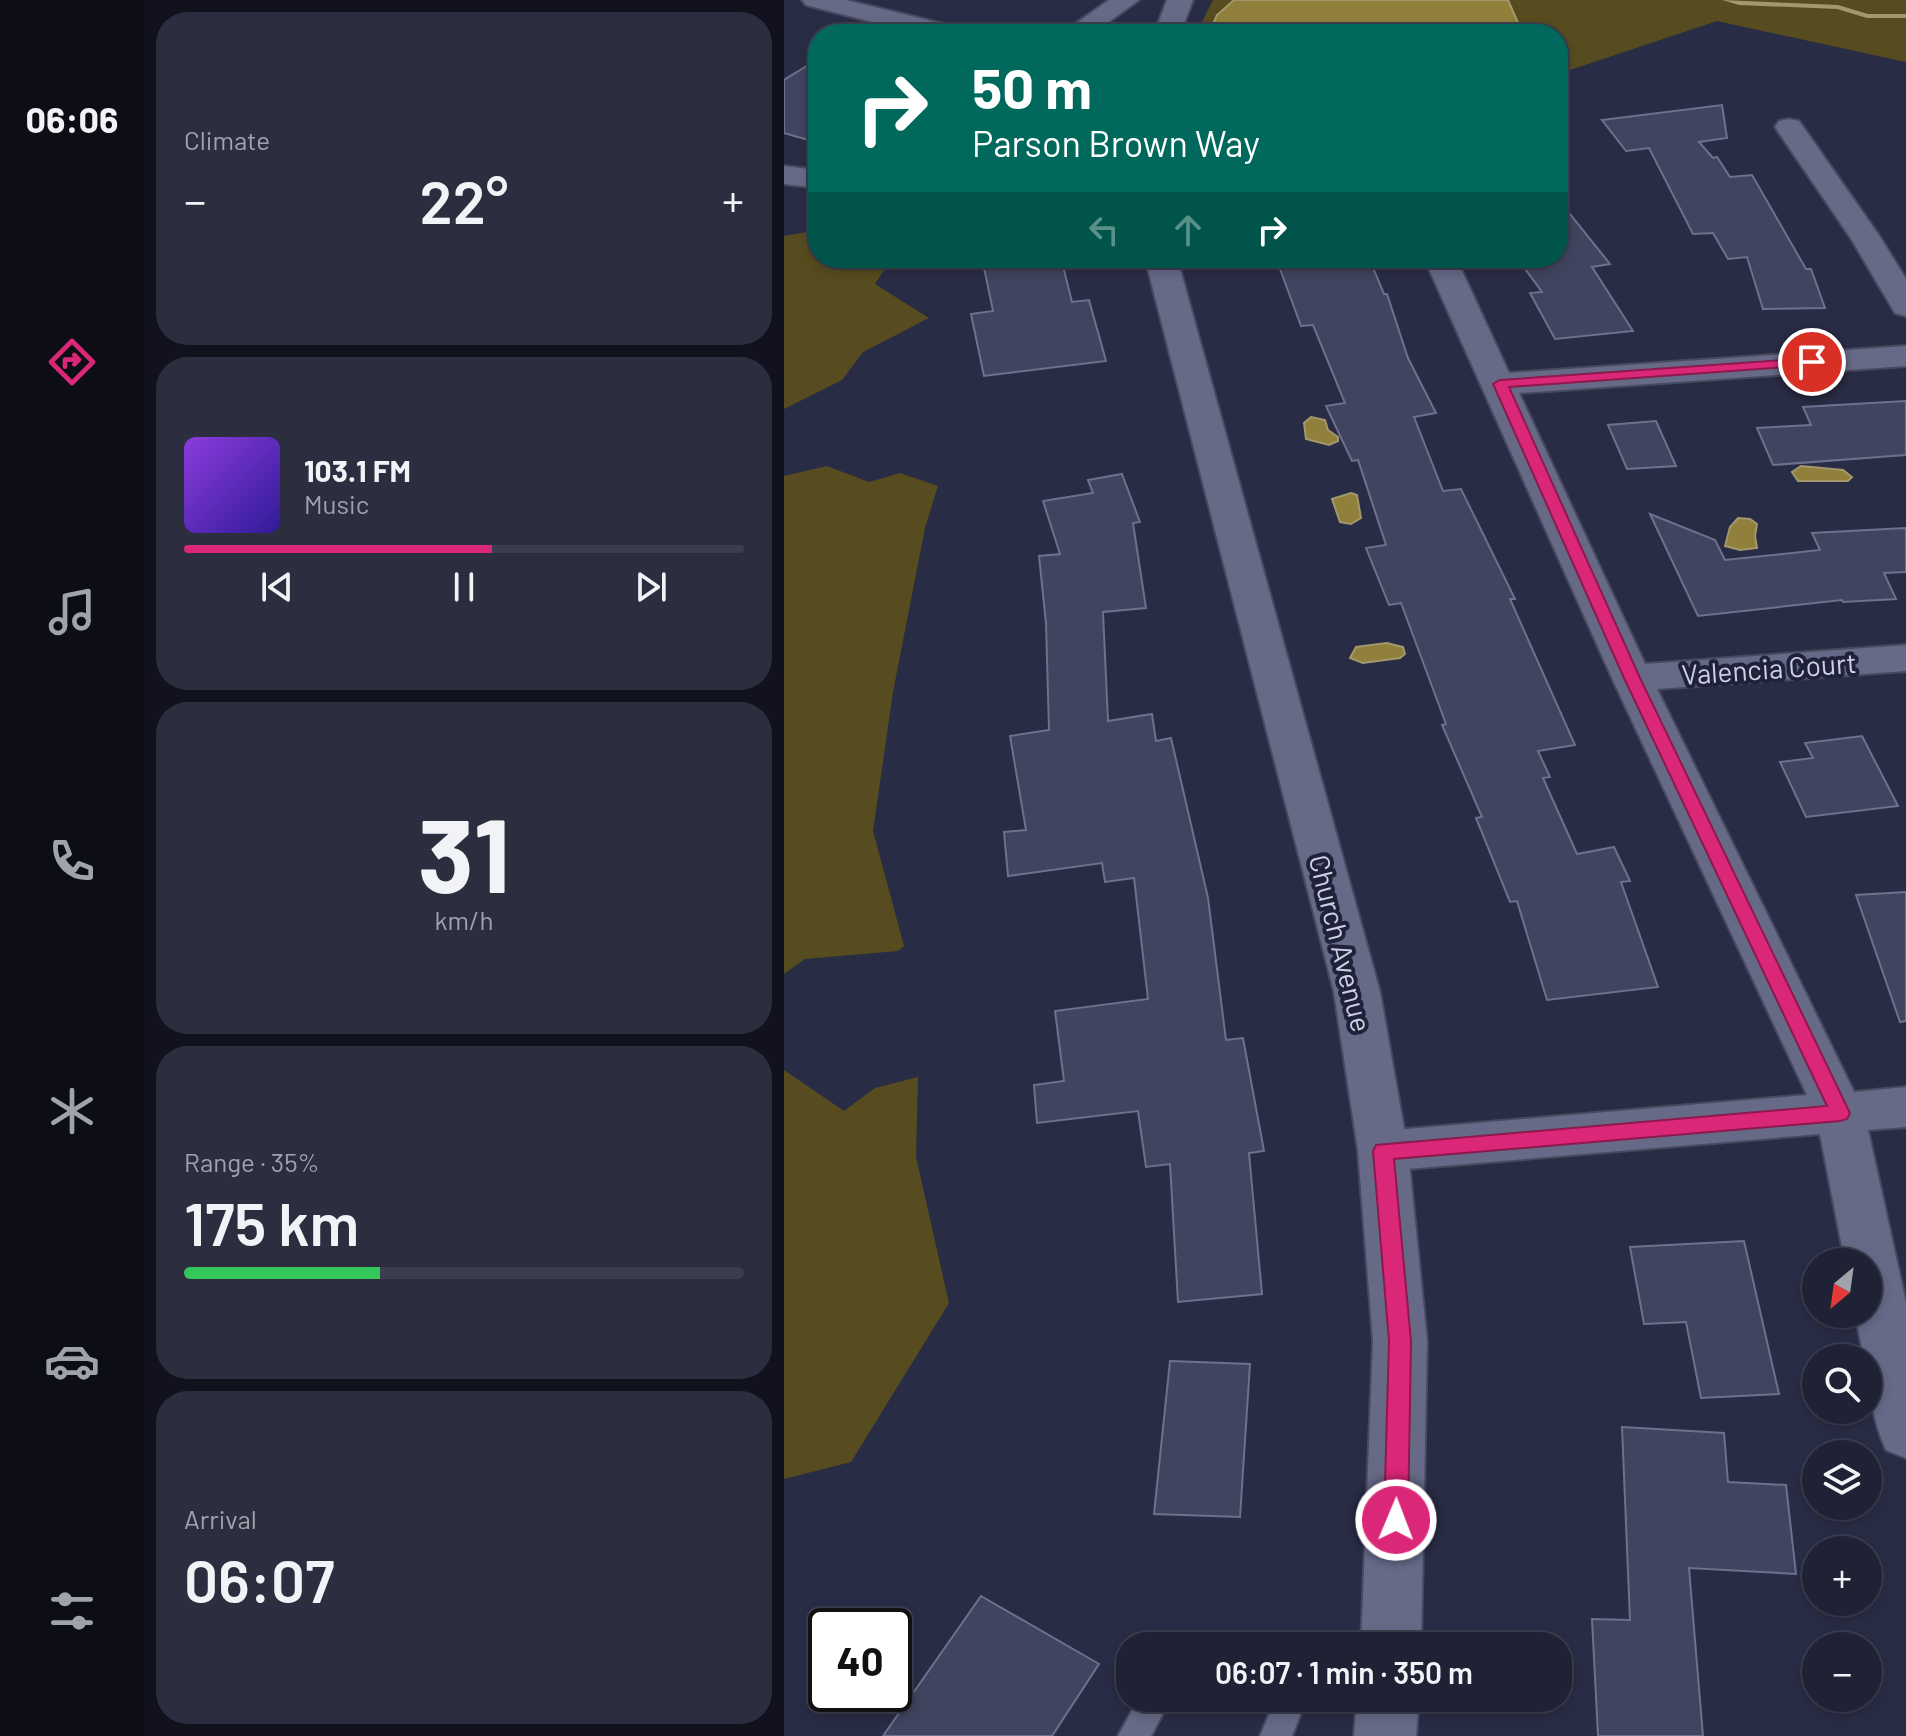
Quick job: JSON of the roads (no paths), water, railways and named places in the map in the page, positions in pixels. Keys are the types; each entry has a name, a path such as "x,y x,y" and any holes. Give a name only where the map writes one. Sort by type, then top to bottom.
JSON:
{"street":[{"path":"815,0 911,24"},
{"path":"1089,24 1126,0"},
{"path":"1171,24 1180,0"},
{"path":"1789,127 1865,237 1906,306"},
{"path":"784,175 808,178"},
{"name":"Church Avenue","path":"1164,268 1357,992 1383,1151 1400,1341 1387,1632"},
{"path":"1445,268 1632,678 1840,1113 1906,1432"},
{"path":"1500,384 1906,356"},
{"name":"Valencia Court","path":"1632,678 1906,658"},
{"path":"1383,1151 1906,1107"}],"lane":[{"path":"1134,1736 1148,1712"},
{"path":"1276,1736 1286,1712"}],"waterway":[{"path":"1726,0 1838,7 1867,16 1906,16"}]}
